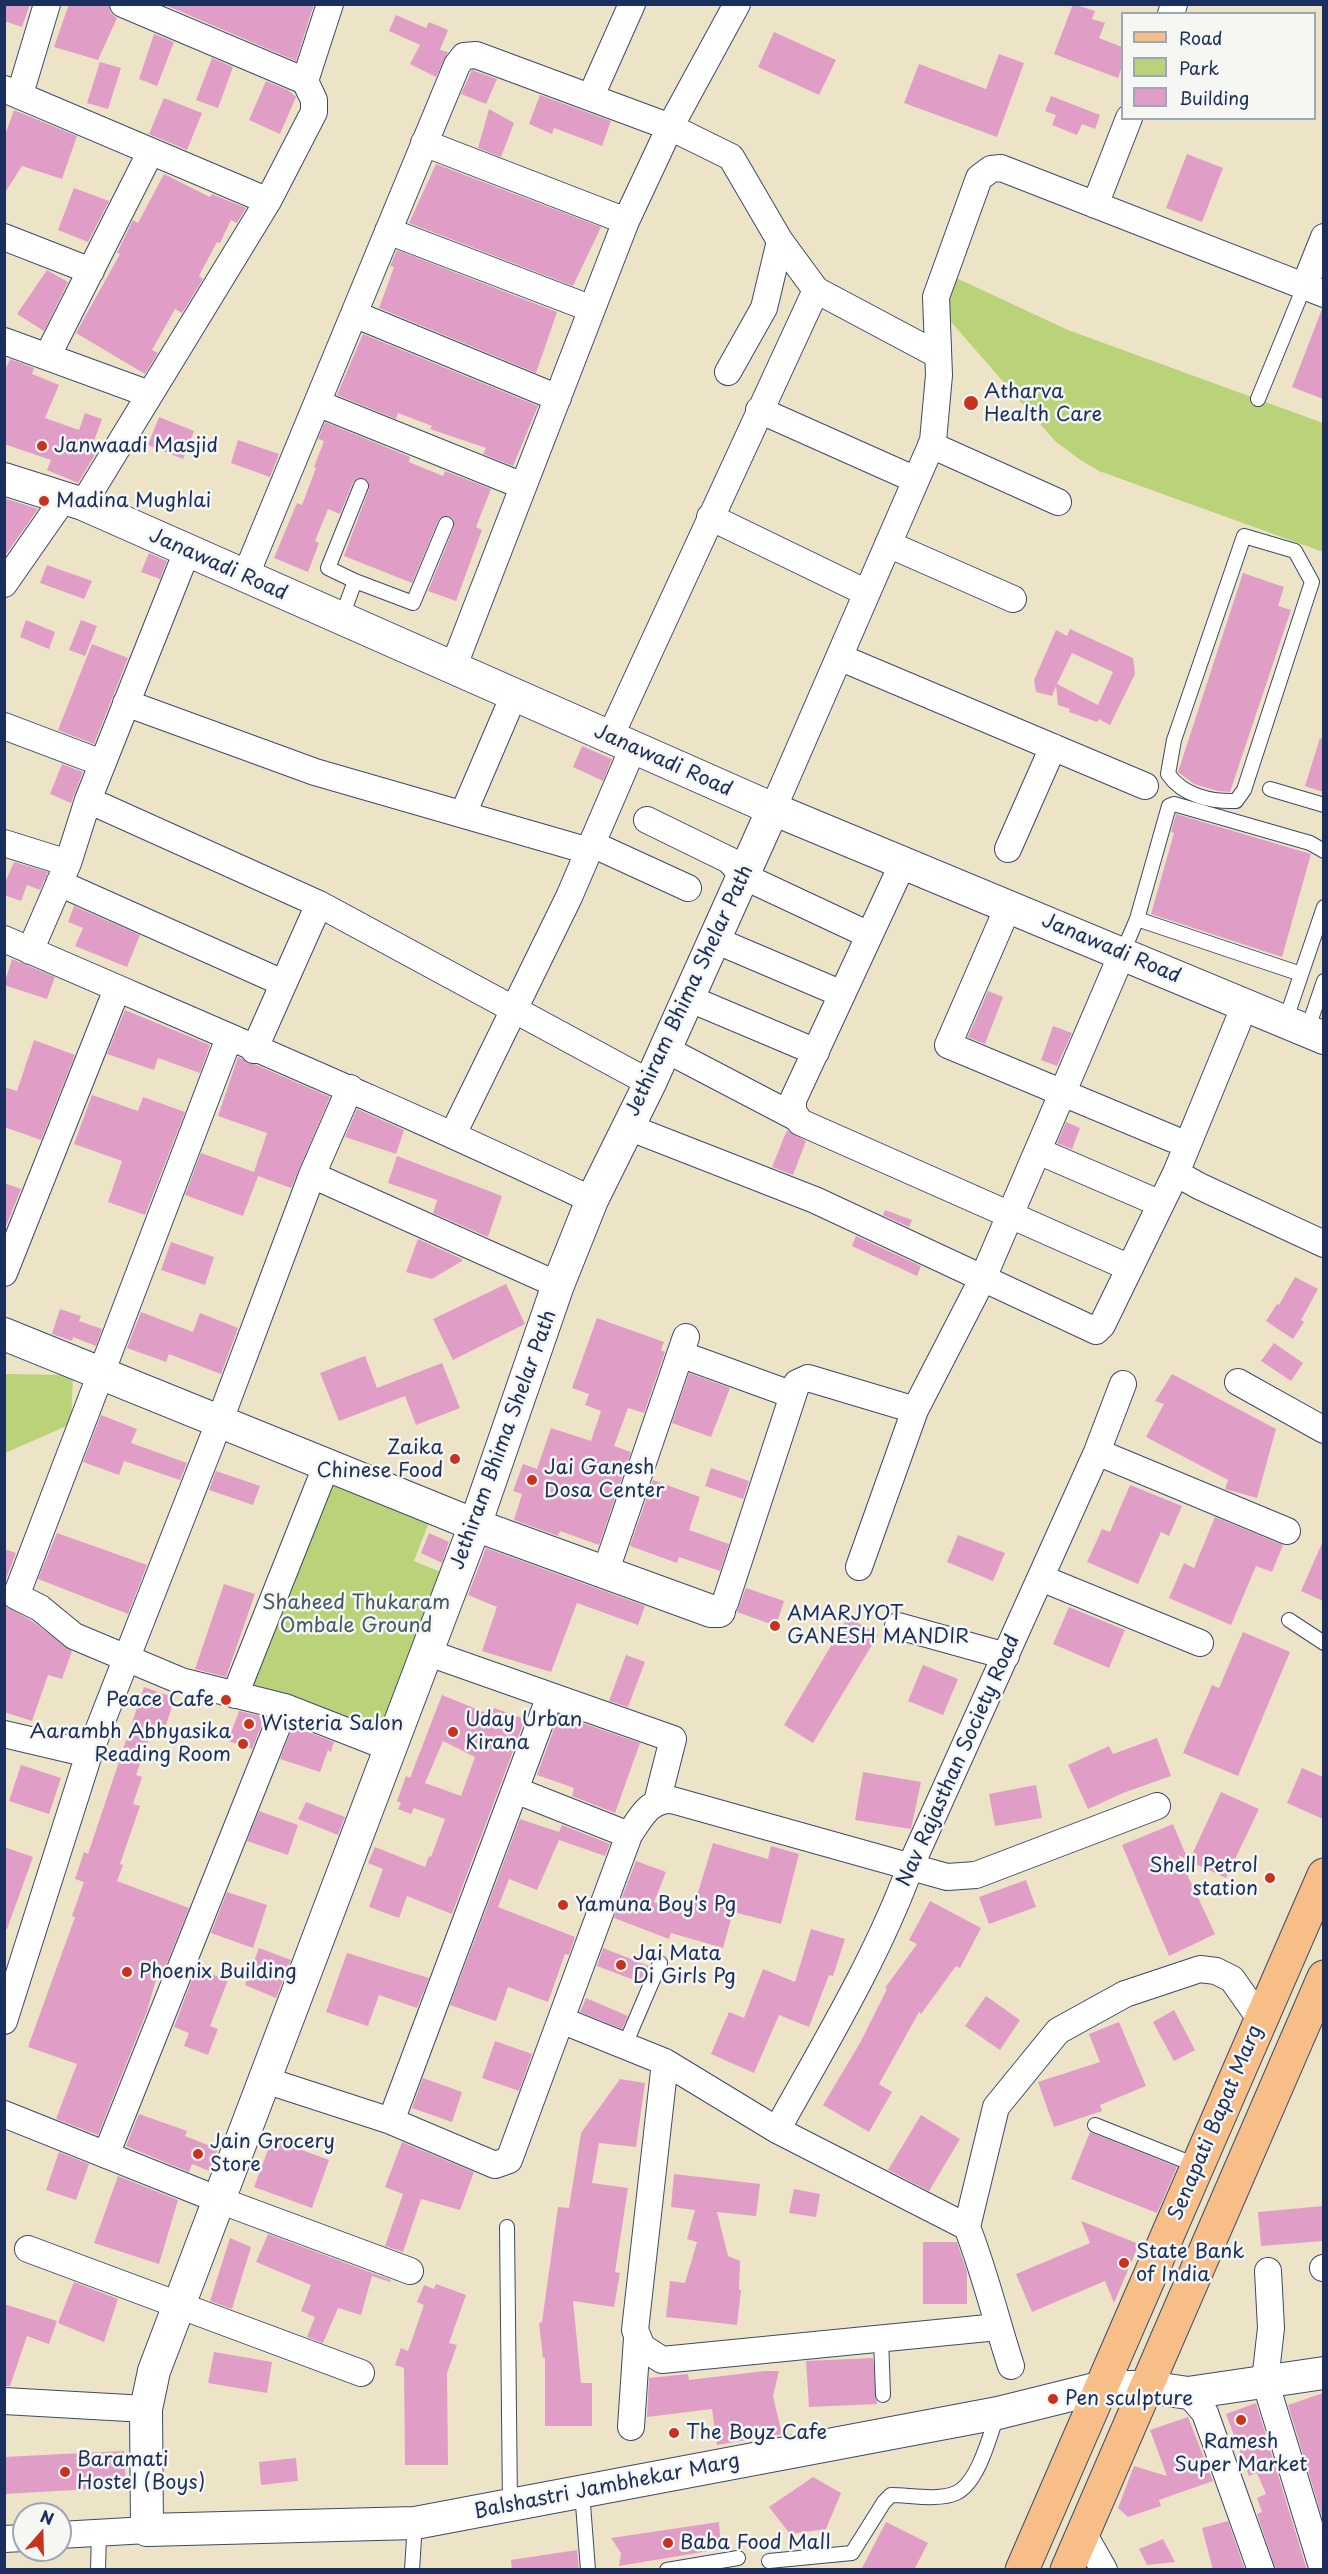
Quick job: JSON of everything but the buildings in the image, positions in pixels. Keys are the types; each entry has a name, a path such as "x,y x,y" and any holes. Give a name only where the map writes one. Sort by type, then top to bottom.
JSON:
{"main road":[{"name":"Senapati Bapat Marg","path":"1022,2570 1323,1875"},
{"name":"Senapati Bapat Marg","path":"1067,2570 1323,1977"}],"street":[{"path":"47,4 12,92 150,153 268,201"},
{"path":"4,584 74,501 149,393 268,201 313,118 314,100 305,81 123,4"},
{"path":"305,81 330,4"},
{"path":"591,96 632,4"},
{"path":"453,668 626,221 670,127 737,4"},
{"path":"245,577 424,143 457,65 464,56 476,55 591,96 670,127 731,157 780,240 816,290 938,355"},
{"path":"1095,205 1128,120"},
{"path":"424,143 626,221"},
{"path":"48,355 150,153"},
{"path":"773,809 931,446 939,375 936,297 979,178 991,169 1001,168 1314,291 1323,237"},
{"path":"388,231 592,309"},
{"path":"4,237 91,271"},
{"path":"729,372 764,308 780,240"},
{"path":"453,1134 515,1010 590,847 622,742 710,517 816,290"},
{"path":"354,314 558,398"},
{"path":"4,341 149,393"},
{"path":"317,403 524,486"},
{"path":"759,410 916,480"},
{"path":"931,446 1058,502"},
{"name":"Janawadi Road","path":"4,479 74,501 773,809 1008,907 1245,1005 1311,1020"},
{"path":"710,517 867,593"},
{"path":"888,544 1013,599"},
{"path":"30,951 63,873 102,763 187,551"},
{"path":"839,657 1145,786"},
{"path":"463,814 514,695"},
{"path":"126,703 315,772 590,847 688,888"},
{"path":"4,726 102,763"},
{"path":"1008,849 1053,747"},
{"path":"88,800 319,904 650,1083"},
{"name":"Jethiram Bhima Shelar Path","path":"147,2530 146,2409 154,2372 475,1525 558,1285 592,1200 650,1083 773,809"},
{"path":"647,820 729,860 743,876 869,935"},
{"path":"4,843 283,983"},
{"path":"903,863 793,1100 797,1118 800,1122 1130,1268"},
{"path":"254,1050 319,904"},
{"path":"1008,907 948,1046 1173,1139"},
{"path":"4,939 254,1050 350,1088 592,1200"},
{"path":"715,940 842,994"},
{"path":"859,1567 915,1410 983,1278 1122,954"},
{"path":"4,1273 117,989"},
{"path":"688,998 816,1052"},
{"path":"628,1128 815,1200 1096,1331 1102,1326 1176,1173 1245,1005"},
{"path":"229,1038 16,1596 40,1608 74,1636 181,1681 285,1707 390,1748"},
{"path":"665,1049 797,1118"},
{"path":"4,2021 13,1960 89,1754 220,1420 312,1175 350,1088"},
{"path":"1038,1151 1161,1204"},
{"path":"1176,1173 1323,1244"},
{"path":"312,1175 558,1285"},
{"path":"4,1335 220,1420 475,1525 711,1611 719,1611 725,1604 797,1383 808,1378 915,1410"},
{"path":"605,1572 683,1345 793,1395"},
{"path":"1238,1382 1323,1430"},
{"name":"Nav Rajasthan Society Road","path":"777,2130 859,1983 893,1913 911,1865 1097,1452 1123,1384"},
{"path":"1097,1452 1287,1531"},
{"path":"235,1695 327,1464"},
{"path":"1041,1578 1200,1643"},
{"path":"898,1626 1006,1656"},
{"path":"426,1652 673,1739 657,1802"},
{"path":"391,2121 550,1696"},
{"path":"106,2155 285,1707"},
{"path":"4,1734 89,1754"},
{"path":"515,1790 629,1836"},
{"path":"265,2080 391,2121 495,2165 509,2160 629,1836 648,1809 657,1802 672,1800 911,1865 947,1877 976,1875 1157,1806"},
{"path":"1011,2366 998,2326 985,2272 967,2228 996,2107 1058,2031 1125,1994 1200,1969 1216,1971 1232,1979 1261,2020"},
{"path":"561,2020 666,2062 777,2130 967,2228"},
{"path":"666,2062 635,2330 642,2347 662,2360 998,2326"},
{"path":"4,2114 219,2200 410,2271"},
{"path":"28,2249 361,2373"},
{"path":"1268,2271 1271,2328 1265,2381 1323,2570"},
{"path":"631,2427 637,2338"},
{"name":"Balshastri Jambhekar Marg","path":"72,2534 415,2523 998,2413 1103,2387 1148,2386 1188,2393 1323,2373"},
{"path":"1188,2393 1205,2413 1261,2570"},
{"path":"4,2401 146,2409"},
{"path":"1083,2533 1104,2570"}],"lane":[{"path":"1258,399 1314,291"},
{"path":"361,486 328,567 355,581 413,603 446,524"},
{"path":"1244,536 1295,551 1318,580 1244,790 1236,801 1216,802 1175,785 1168,774 1174,740 1244,536"},
{"path":"342,620 355,581"},
{"path":"1270,789 1323,805"},
{"path":"1122,954 1137,919 1164,814 1169,806 1174,804 1310,843 1323,852"},
{"path":"1311,1020 1301,974 1323,907"},
{"path":"1137,919 1301,974"},
{"path":"1311,1020 1323,981"},
{"path":"1289,1620 1323,1643"},
{"path":"624,2047 660,1963"},
{"path":"1095,2126 1198,2166"},
{"path":"507,2227 510,2505"},
{"path":"881,2338 883,2395"},
{"path":"769,2561 852,2553 884,2502 891,2495 957,2493 974,2475 998,2413"},
{"path":"582,2491 588,2570"},
{"path":"412,2570 415,2523"},
{"path":"98,2570 99,2532"},
{"path":"667,2570 738,2558"}],"green space":[{"path":"952,276 1068,330 1323,423 1323,552 1099,471 1079,459 1055,441 938,307"},
{"path":"5,1374 73,1375 71,1424 5,1453"},
{"name":"Shaheed Thukaram Ombale Ground","path":"339,1469 434,1509 414,1561 448,1575 381,1740 250,1691"}],"place":[{"name":"Atharva Health Care","path":"971,403"},
{"name":"Janwaadi Masjid","path":"42,446"},
{"name":"Madina Mughlai","path":"44,501"},
{"name":"Zaika Chinese Food","path":"455,1459"},
{"name":"Jai Ganesh Dosa Center","path":"532,1480"},
{"name":"AMARJYOT GANESH MANDIR","path":"775,1626"},
{"name":"Peace Cafe","path":"226,1700"},
{"name":"Wisteria Salon","path":"249,1724"},
{"name":"Uday Urban Kirana","path":"453,1732"},
{"name":"Aarambh Abhyasika Reading Room","path":"243,1744"},
{"name":"Shell Petrol station","path":"1270,1878"},
{"name":"Yamuna Boy's Pg","path":"563,1905"},
{"name":"Jai Mata Di Girls Pg","path":"621,1965"},
{"name":"Phoenix Building","path":"127,1972"},
{"name":"Jain Grocery Store","path":"198,2154"},
{"name":"State Bank of India","path":"1124,2263"},
{"name":"Pen sculpture","path":"1053,2399"},
{"name":"Ramesh Super Market","path":"1241,2420"},
{"name":"The Boyz Cafe","path":"674,2433"},
{"name":"Baramati Hostel (Boys)","path":"65,2472"},
{"name":"Baba Food Mall","path":"668,2543"}]}
